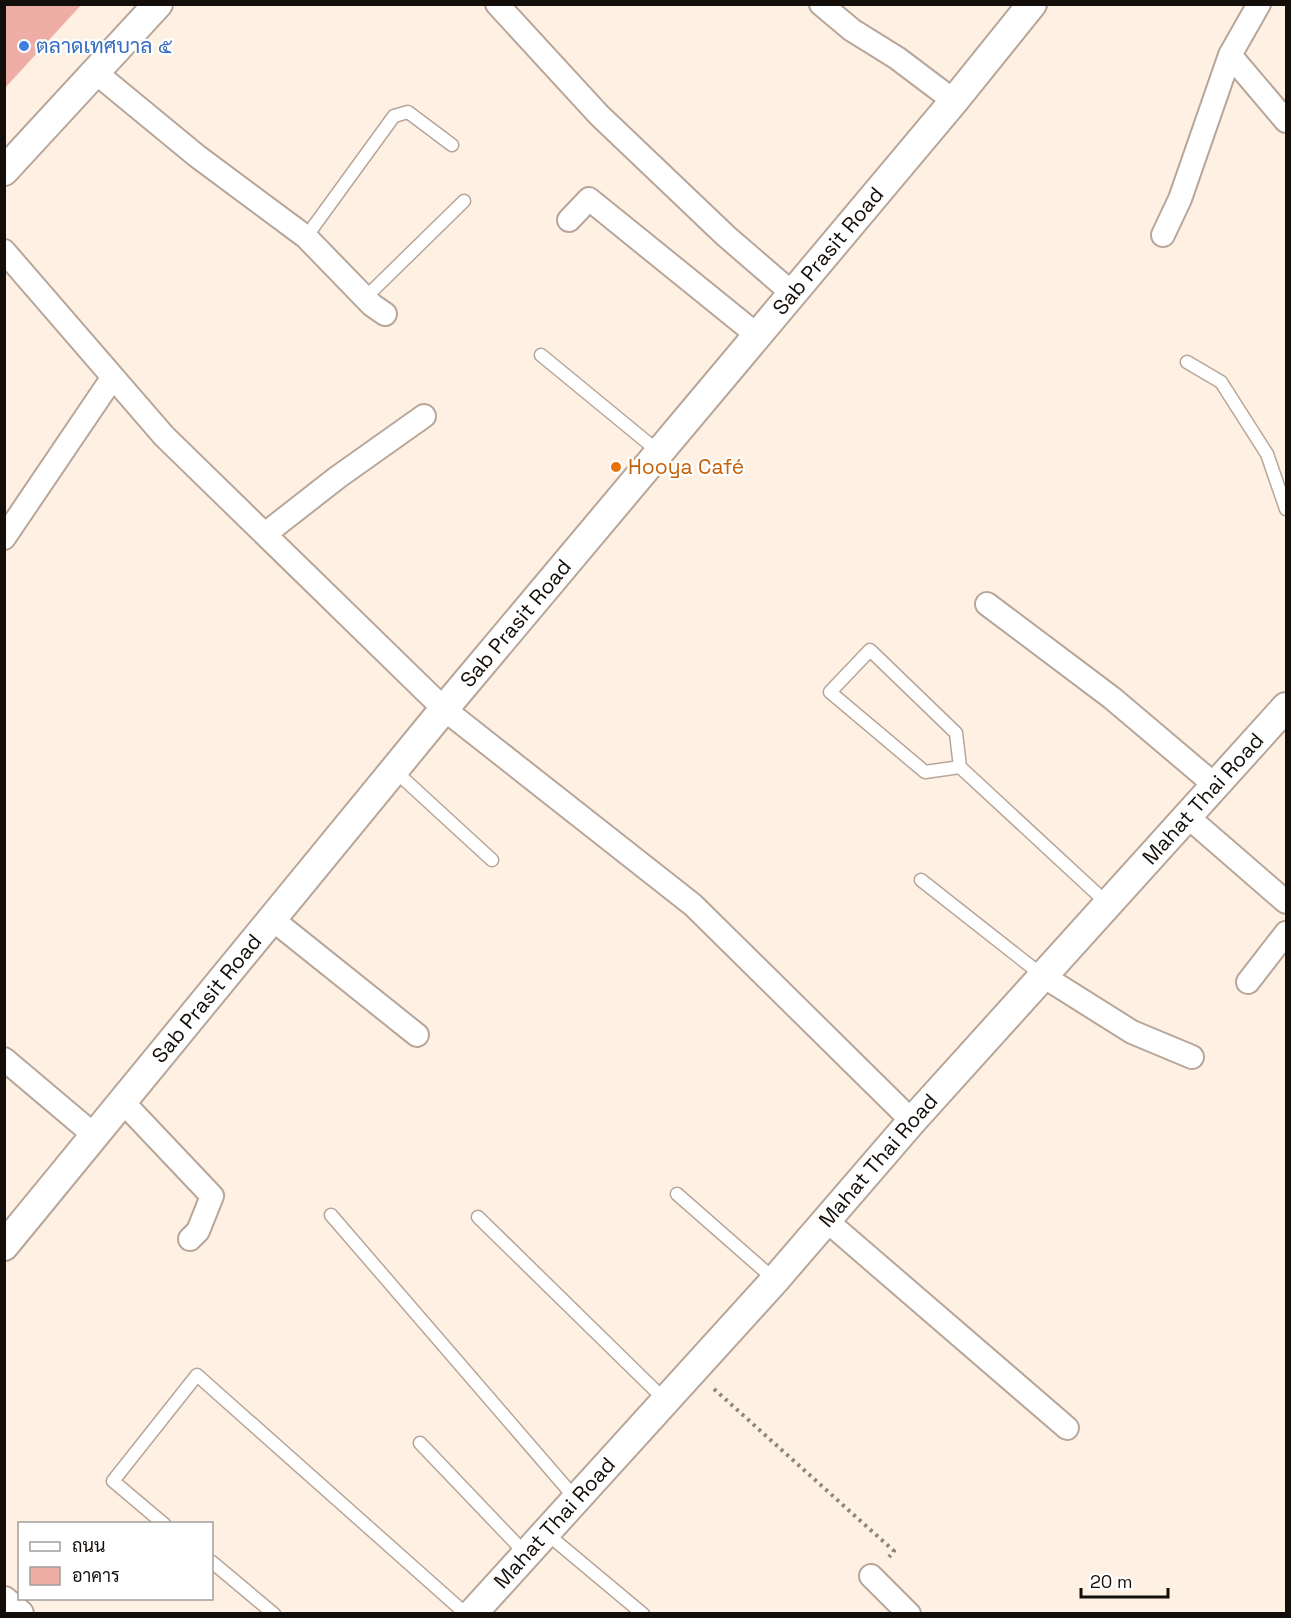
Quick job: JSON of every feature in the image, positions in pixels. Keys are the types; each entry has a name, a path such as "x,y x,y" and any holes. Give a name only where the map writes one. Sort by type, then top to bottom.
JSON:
{"street":[{"path":"4,171 158,4"},
{"path":"497,4 598,115 726,236 792,293"},
{"path":"821,4 852,30 897,58 954,101"},
{"path":"1163,235 1180,199 1230,55 1259,4"},
{"name":"Sab Prasit Road","path":"4,1246 444,709 954,101 1028,6"},
{"path":"1230,55 1287,121"},
{"path":"95,72 197,156 306,237 365,298 385,314"},
{"path":"569,220 590,199 757,335"},
{"path":"4,250 164,436 444,709 693,906 912,1121"},
{"path":"4,538 113,377"},
{"path":"265,534 338,477 424,416"},
{"path":"987,604 1112,698 1216,786"},
{"name":"Mahat Thai Road","path":"472,1614 776,1280 912,1121 1287,707"},
{"path":"1188,817 1287,902"},
{"path":"272,919 417,1035"},
{"path":"1248,982 1287,933"},
{"path":"1043,976 1132,1032 1192,1057"},
{"path":"4,1059 94,1135"},
{"path":"122,1101 212,1196 198,1231 190,1239"},
{"path":"827,1221 1067,1428"},
{"path":"871,1576 909,1614"},
{"path":"4,1601 19,1614"}],"lane":[{"path":"306,237 394,116 408,112 452,145"},
{"path":"365,298 464,201"},
{"path":"541,355 659,452"},
{"path":"1187,362 1221,381 1268,454 1287,509"},
{"path":"960,767 925,772 830,692 870,650 956,733 960,767 1108,904"},
{"path":"394,770 492,860"},
{"path":"921,880 1043,976"},
{"path":"677,1194 776,1280"},
{"path":"331,1215 576,1499"},
{"path":"478,1217 666,1401"},
{"path":"162,1522 112,1481 197,1375 466,1614"},
{"path":"420,1443 526,1554"},
{"path":"546,1533 643,1614"},
{"path":"213,1563 274,1614"}],"path":[{"path":"693,1370 894,1551"}],"building":[{"name":"ตลาดเทศบาล ๕","path":"5,4 82,4 5,88"}],"place":[{"name":"ตลาดเทศบาล ๕","path":"24,46"},
{"name":"Hooya Café","path":"616,467"}]}
